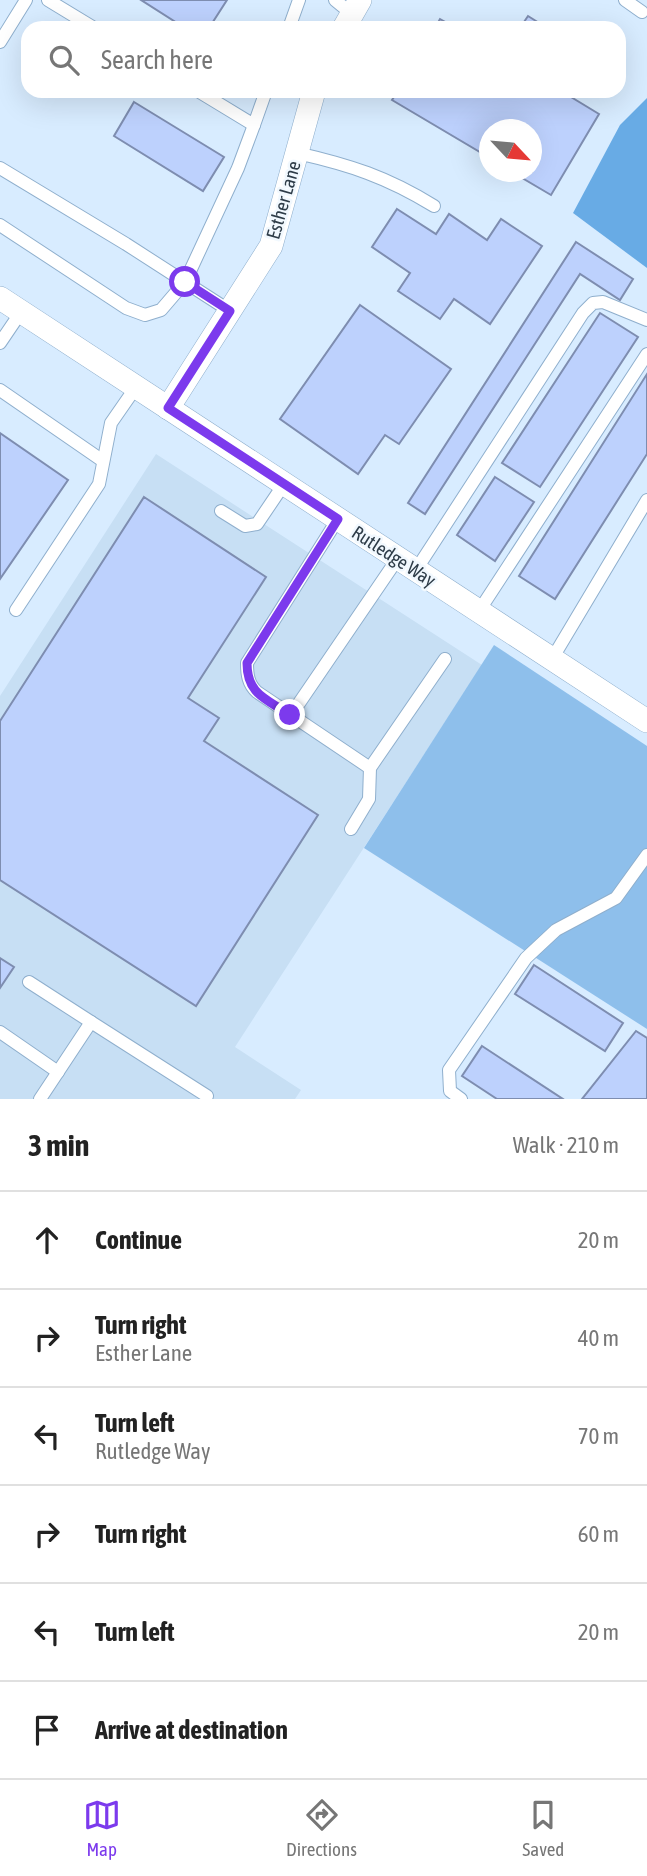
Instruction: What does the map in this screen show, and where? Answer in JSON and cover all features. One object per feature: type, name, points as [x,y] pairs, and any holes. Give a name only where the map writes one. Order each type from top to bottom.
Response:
[{"type":"street","name":"Esther Lane","points":[[168,408],[271,246],[312,98]]},
{"type":"street","name":"Rutledge Way","points":[[0,298],[647,721]]},
{"type":"lane","points":[[0,42],[26,0]]},
{"type":"lane","points":[[48,0],[82,21]]},
{"type":"lane","points":[[292,21],[299,0]]},
{"type":"lane","points":[[625,0],[642,12]]},
{"type":"lane","points":[[210,98],[254,125]]},
{"type":"lane","points":[[0,225],[125,308],[145,315],[161,310],[185,282],[238,168],[264,98]]},
{"type":"lane","points":[[297,153],[364,170],[403,187],[434,206]]},
{"type":"lane","points":[[0,167],[230,311]]},
{"type":"lane","points":[[290,715],[407,564],[583,313],[593,303],[603,302],[647,320]]},
{"type":"lane","points":[[0,343],[21,312]]},
{"type":"lane","points":[[479,611],[647,354]]},
{"type":"lane","points":[[16,610],[99,484],[111,423],[136,387]]},
{"type":"lane","points":[[0,390],[103,461]]},
{"type":"lane","points":[[221,511],[245,526],[257,524],[284,484]]},
{"type":"lane","points":[[552,659],[647,500]]},
{"type":"lane","points":[[338,519],[247,663],[247,674],[251,687],[370,768]]},
{"type":"lane","points":[[351,829],[369,799],[370,768],[445,659]]},
{"type":"lane","points":[[461,1099],[450,1091],[449,1070],[526,958],[556,930],[616,898],[647,855]]},
{"type":"lane","points":[[29,982],[206,1096]]},
{"type":"lane","points":[[40,1099],[91,1022]]},
{"type":"lane","points":[[0,1032],[58,1072]]},
{"type":"shaded area","points":[[647,98],[647,268],[573,213],[620,125]]},
{"type":"shaded area","points":[[156,454],[482,665],[235,1047],[301,1090],[295,1099],[0,1099],[0,696]]},
{"type":"shaded area","points":[[494,645],[647,746],[647,1029],[364,848]]},
{"type":"building","points":[[141,0],[227,0],[214,21],[174,21]]},
{"type":"building","points":[[573,98],[599,114],[551,195],[529,182],[542,182],[542,119],[479,119],[479,151],[392,100]]},
{"type":"building","points":[[134,102],[224,157],[203,191],[114,136]]},
{"type":"building","points":[[397,209],[436,234],[449,214],[487,240],[501,219],[542,246],[490,324],[454,299],[440,319],[398,291],[410,273],[372,247]]},
{"type":"building","points":[[576,242],[633,279],[620,300],[580,274],[425,514],[408,503]]},
{"type":"building","points":[[360,305],[451,369],[399,444],[385,435],[358,474],[280,419]]},
{"type":"building","points":[[600,313],[638,337],[540,487],[502,463]]},
{"type":"building","points":[[647,374],[647,454],[555,599],[519,576]]},
{"type":"building","points":[[0,433],[68,480],[0,579]]},
{"type":"building","points":[[495,477],[534,502],[495,561],[457,535]]},
{"type":"building","points":[[144,497],[266,577],[188,698],[219,718],[204,741],[318,815],[196,1006],[0,880],[0,721]]},
{"type":"building","points":[[0,958],[14,967],[0,988]]},
{"type":"building","points":[[534,965],[623,1023],[605,1051],[515,994]]},
{"type":"building","points":[[636,1031],[647,1038],[647,1099],[582,1099]]},
{"type":"building","points":[[482,1046],[563,1099],[497,1099],[462,1076]]},
{"type":"route","points":[[185,282],[230,311],[168,408],[338,519],[247,663],[251,687],[290,715]]}]
